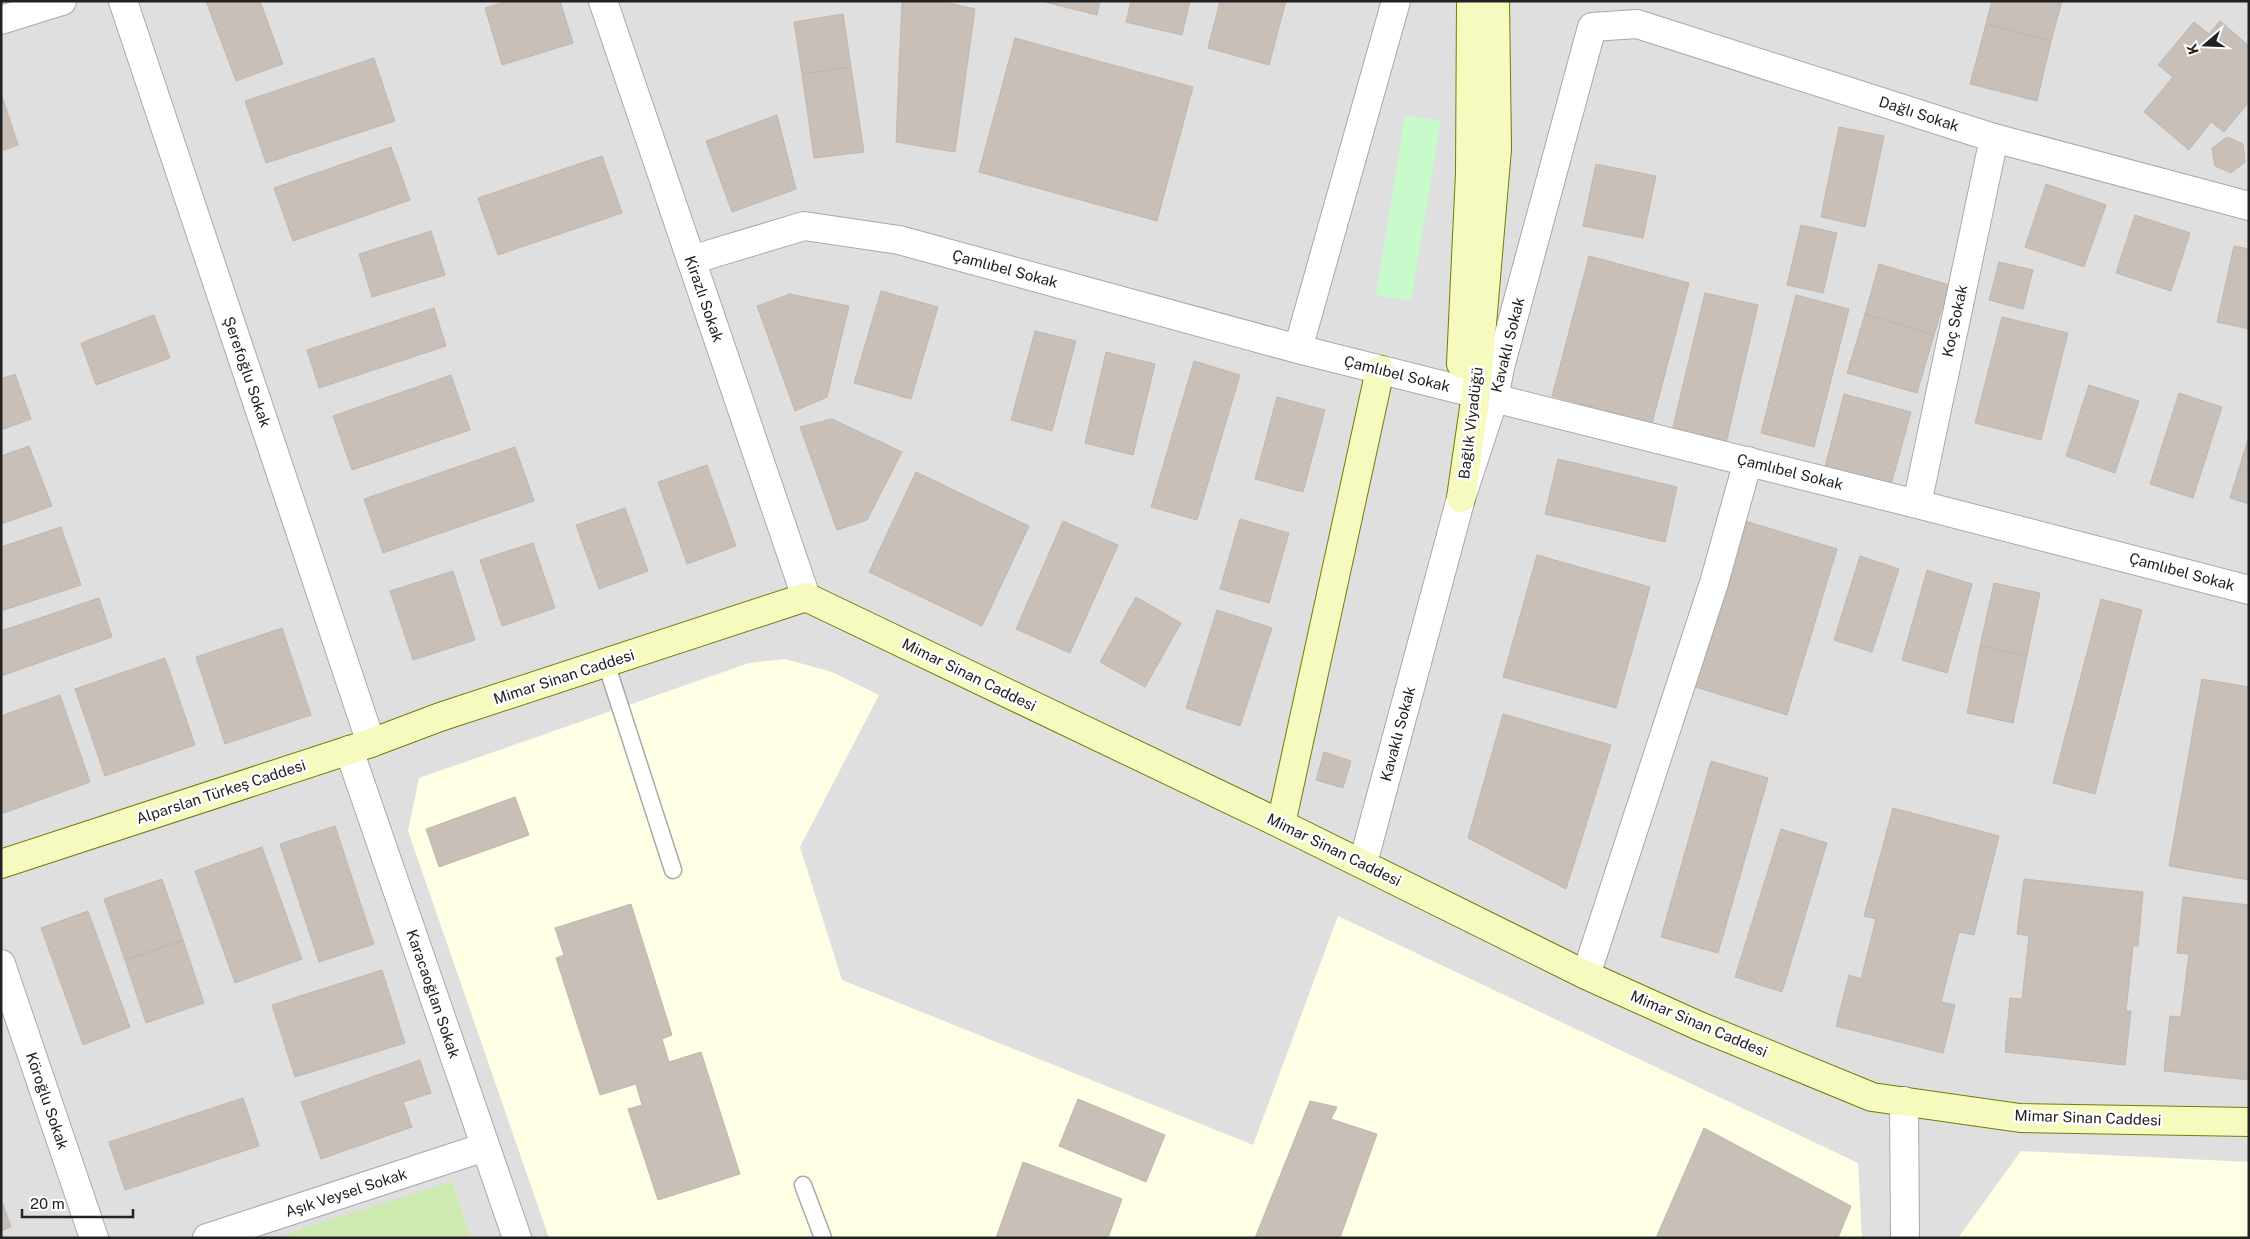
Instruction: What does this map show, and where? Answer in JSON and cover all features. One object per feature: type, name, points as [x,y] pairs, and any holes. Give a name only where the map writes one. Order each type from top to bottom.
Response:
[{"type":"street","points":[[1,20],[62,1]]},
{"type":"street","name":"Şerefoğlu Sokak","points":[[123,1],[360,746]]},
{"type":"street","name":"Kirazlı Sokak","points":[[603,1],[806,597]]},
{"type":"street","points":[[1298,349],[1396,1]]},
{"type":"street","name":"Bağlık Viyadüğü","points":[[1471,1],[1470,173],[1477,394]]},
{"type":"street","name":"Bağlık Viyadüğü","points":[[1461,498],[1477,394],[1497,149],[1495,1]]},
{"type":"street","name":"Dağlı Sokak","points":[[1592,27],[1640,12],[1994,138],[2249,206]]},
{"type":"street","name":"Kavaklı Sokak","points":[[1363,863],[1461,498],[1477,394],[1500,366],[1592,27]]},
{"type":"street","name":"Koç Sokak","points":[[1917,504],[1994,138]]},
{"type":"street","name":"Çamlıbel Sokak","points":[[691,260],[804,226],[899,240],[1298,349],[1748,461],[2249,590]]},
{"type":"street","points":[[1281,824],[1380,370]]},
{"type":"street","points":[[1586,974],[1714,583],[1748,461]]},
{"type":"street","name":"Mimar Sinan Caddesi","points":[[440,718],[806,597],[1281,824],[1316,843],[1363,863],[1586,974],[1699,1026],[1872,1097],[1904,1100],[2020,1118],[2249,1122]]},
{"type":"street","name":"Alparslan Türkeş Caddesi","points":[[1,864],[440,718]]},
{"type":"street","name":"Karacaoğlan Sokak","points":[[360,746],[485,1146],[517,1238]]},
{"type":"street","name":"Köroğlu Sokak","points":[[1,964],[94,1238]]},
{"type":"street","points":[[1904,1100],[1905,1238]]},
{"type":"street","name":"Aşık Veysel Sokak","points":[[207,1238],[485,1146]]},
{"type":"lane","points":[[606,663],[673,870]]},
{"type":"lane","points":[[803,1185],[823,1238]]},
{"type":"shaded area","points":[[1,1],[2249,1],[2249,1238],[1,1238]]},
{"type":"shaded area","points":[[785,659],[832,672],[879,695],[800,847],[842,980],[1253,1145],[1338,916],[1858,1163],[1862,1238],[549,1238],[408,831],[419,778],[749,663]]},
{"type":"shaded area","points":[[2021,1151],[2249,1162],[2249,1238],[1958,1238]]},
{"type":"green space","points":[[1405,115],[1441,121],[1411,301],[1376,295]]},
{"type":"green space","points":[[452,1181],[471,1238],[275,1238]]},
{"type":"building","points":[[206,1],[260,1],[283,64],[236,81]]},
{"type":"building","points":[[507,1],[560,1],[573,43],[502,65],[485,8]]},
{"type":"building","points":[[902,1],[940,1],[975,9],[955,152],[896,142]]},
{"type":"building","points":[[1041,1],[1100,1],[1097,15]]},
{"type":"building","points":[[1131,1],[1190,1],[1182,35],[1126,22]]},
{"type":"building","points":[[1220,1],[1286,1],[1269,65],[1208,48]]},
{"type":"building","points":[[1992,1],[2062,1],[2051,41],[1986,24]]},
{"type":"building","points":[[843,14],[851,67],[802,74],[794,22]]},
{"type":"building","points":[[2220,21],[2249,46],[2249,102],[2224,132],[2211,122],[2189,150],[2144,112],[2173,77],[2158,65],[2194,22],[2209,34]]},
{"type":"building","points":[[1986,24],[2051,41],[2037,101],[1970,84]]},
{"type":"building","points":[[1015,38],[1193,87],[1157,221],[979,172]]},
{"type":"building","points":[[374,58],[395,121],[266,163],[245,101]]},
{"type":"building","points":[[851,67],[864,152],[814,158],[802,74]]},
{"type":"building","points":[[1,93],[18,145],[1,151]]},
{"type":"building","points":[[777,115],[796,189],[732,212],[706,141]]},
{"type":"building","points":[[1839,127],[1884,136],[1865,227],[1821,217]]},
{"type":"building","points":[[2227,137],[2243,144],[2245,162],[2231,173],[2215,166],[2212,148]]},
{"type":"building","points":[[391,147],[410,200],[293,241],[274,188]]},
{"type":"building","points":[[602,156],[622,213],[498,255],[478,198]]},
{"type":"building","points":[[1596,164],[1656,176],[1643,238],[1583,226]]},
{"type":"building","points":[[2046,184],[2106,205],[2084,267],[2025,247]]},
{"type":"building","points":[[2135,215],[2190,233],[2171,291],[2116,273]]},
{"type":"building","points":[[1801,225],[1837,233],[1823,293],[1787,285]]},
{"type":"building","points":[[431,231],[445,275],[372,297],[359,254]]},
{"type":"building","points":[[2234,246],[2249,249],[2249,329],[2217,322]]},
{"type":"building","points":[[1589,256],[1689,283],[1652,423],[1552,396]]},
{"type":"building","points":[[1999,262],[2033,270],[2023,309],[1989,300]]},
{"type":"building","points":[[1879,264],[1949,285],[1934,335],[1865,314]]},
{"type":"building","points":[[881,291],[938,307],[911,399],[854,383]]},
{"type":"building","points":[[1705,293],[1758,305],[1725,448],[1671,435]]},
{"type":"building","points":[[790,294],[849,306],[827,397],[795,411],[757,306]]},
{"type":"building","points":[[1796,295],[1849,309],[1814,447],[1761,433]]},
{"type":"building","points":[[434,308],[446,346],[319,388],[307,350]]},
{"type":"building","points":[[1865,314],[1934,335],[1917,393],[1847,373]]},
{"type":"building","points":[[154,315],[170,358],[96,385],[81,343]]},
{"type":"building","points":[[2002,317],[2068,333],[2041,440],[1975,423]]},
{"type":"building","points":[[1035,331],[1076,341],[1052,431],[1011,420]]},
{"type":"building","points":[[1106,352],[1155,364],[1133,455],[1085,443]]},
{"type":"building","points":[[1194,361],[1240,375],[1197,520],[1151,507]]},
{"type":"building","points":[[15,374],[31,419],[1,430],[1,379]]},
{"type":"building","points":[[451,375],[470,430],[352,470],[333,416]]},
{"type":"building","points":[[2089,385],[2139,401],[2115,473],[2066,456]]},
{"type":"building","points":[[2179,393],[2222,407],[2193,498],[2150,484]]},
{"type":"building","points":[[1844,394],[1911,412],[1891,485],[1825,467]]},
{"type":"building","points":[[1277,397],[1325,410],[1303,492],[1255,479]]},
{"type":"building","points":[[832,419],[902,452],[867,520],[837,530],[800,427]]},
{"type":"building","points":[[2249,436],[2249,504],[2230,498]]},
{"type":"building","points":[[29,446],[52,506],[1,524],[1,456]]},
{"type":"building","points":[[515,447],[534,501],[383,553],[364,499]]},
{"type":"building","points":[[1558,459],[1677,487],[1665,542],[1545,514]]},
{"type":"building","points":[[707,465],[736,546],[687,564],[658,482]]},
{"type":"building","points":[[916,472],[1029,526],[982,626],[869,572]]},
{"type":"building","points":[[625,508],[648,571],[599,589],[576,525]]},
{"type":"building","points":[[1729,516],[1837,549],[1787,715],[1679,682]]},
{"type":"building","points":[[1240,519],[1289,533],[1269,603],[1220,589]]},
{"type":"building","points":[[1063,521],[1118,545],[1070,653],[1016,629]]},
{"type":"building","points":[[61,527],[81,585],[1,611],[1,547]]},
{"type":"building","points":[[533,543],[555,608],[502,626],[480,560]]},
{"type":"building","points":[[1537,555],[1650,587],[1616,708],[1503,677]]},
{"type":"building","points":[[1860,556],[1899,569],[1872,652],[1834,640]]},
{"type":"building","points":[[1927,570],[1972,584],[1947,673],[1902,660]]},
{"type":"building","points":[[453,571],[475,640],[413,660],[390,591]]},
{"type":"building","points":[[1994,583],[2040,593],[2027,656],[1980,646]]},
{"type":"building","points":[[1136,597],[1181,623],[1145,687],[1100,662]]},
{"type":"building","points":[[99,598],[112,637],[1,676],[1,631]]},
{"type":"building","points":[[2101,599],[2142,610],[2095,794],[2053,783]]},
{"type":"building","points":[[1217,610],[1272,628],[1240,726],[1186,708]]},
{"type":"building","points":[[282,628],[311,715],[225,744],[196,657]]},
{"type":"building","points":[[1980,646],[2027,656],[2013,723],[1967,713]]},
{"type":"building","points":[[165,658],[195,745],[105,776],[75,689]]},
{"type":"building","points":[[2202,679],[2249,687],[2249,880],[2169,866]]},
{"type":"building","points":[[60,695],[90,782],[1,814],[1,716]]},
{"type":"building","points":[[1503,714],[1611,745],[1566,889],[1468,838]]},
{"type":"building","points":[[1324,752],[1351,761],[1343,788],[1316,780]]},
{"type":"building","points":[[1711,761],[1768,778],[1718,953],[1661,937]]},
{"type":"building","points":[[515,797],[529,835],[439,867],[426,829]]},
{"type":"building","points":[[1893,808],[1999,836],[1974,935],[1959,932],[1941,1002],[1955,1005],[1943,1053],[1836,1026],[1849,975],[1861,979],[1876,919],[1864,916]]},
{"type":"building","points":[[335,826],[374,944],[319,962],[280,844]]},
{"type":"building","points":[[1781,829],[1827,843],[1782,992],[1735,977]]},
{"type":"building","points":[[262,847],[302,959],[235,983],[195,871]]},
{"type":"building","points":[[162,879],[183,940],[125,960],[104,899]]},
{"type":"building","points":[[2024,879],[2143,892],[2138,946],[2133,946],[2126,1011],[2131,1011],[2125,1065],[2005,1052],[2010,998],[2022,999],[2029,936],[2017,934]]},
{"type":"building","points":[[2183,897],[2249,905],[2249,1080],[2164,1071],[2170,1016],[2181,1017],[2189,954],[2177,953]]},
{"type":"building","points":[[631,904],[672,1035],[662,1039],[669,1062],[701,1052],[740,1174],[658,1200],[628,1109],[642,1105],[636,1084],[600,1095],[556,958],[564,955],[555,928]]},
{"type":"building","points":[[88,911],[130,1027],[83,1045],[41,928]]},
{"type":"building","points":[[183,940],[204,1003],[146,1023],[125,960]]},
{"type":"building","points":[[382,970],[405,1043],[295,1077],[272,1005]]},
{"type":"building","points":[[420,1060],[431,1093],[403,1102],[412,1127],[321,1159],[301,1102]]},
{"type":"building","points":[[243,1098],[259,1146],[125,1190],[109,1142]]},
{"type":"building","points":[[1078,1099],[1165,1135],[1146,1182],[1059,1146]]},
{"type":"building","points":[[1310,1101],[1337,1107],[1331,1119],[1377,1134],[1340,1238],[1255,1238]]},
{"type":"building","points":[[1704,1128],[1851,1206],[1838,1238],[1656,1238]]},
{"type":"building","points":[[1023,1162],[1122,1199],[1108,1238],[996,1238]]},
{"type":"building","points":[[1,1199],[11,1227],[1,1231]]}]
